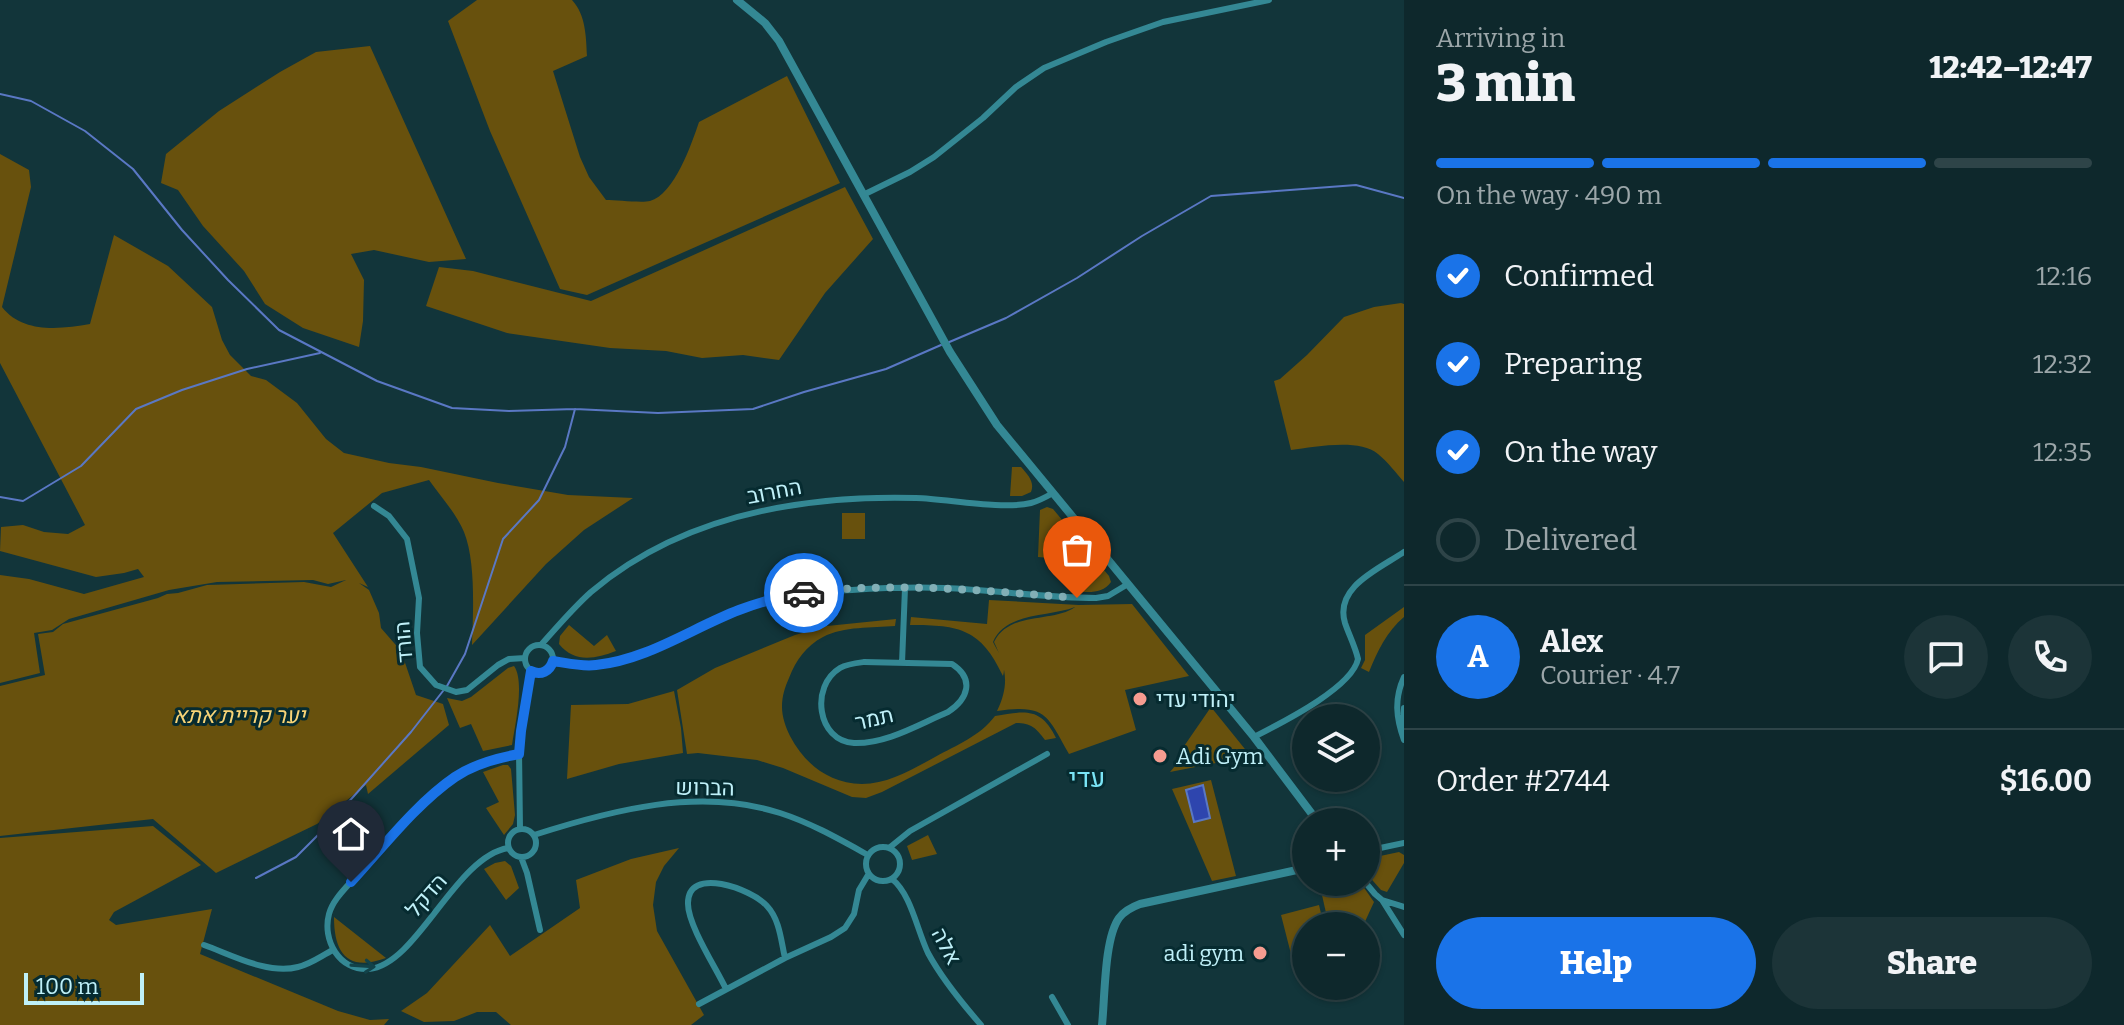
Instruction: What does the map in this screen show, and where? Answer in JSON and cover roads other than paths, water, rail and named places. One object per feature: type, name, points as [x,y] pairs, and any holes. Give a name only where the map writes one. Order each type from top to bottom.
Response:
[{"type":"street","points":[[737,0],[765,23],[779,41],[950,352],[997,425],[1254,737],[1307,808]]},
{"type":"street","points":[[863,195],[934,157],[1016,87],[1044,68],[1163,22],[1269,0]]},
{"type":"street","name":"החרוב","points":[[541,645],[575,607],[617,572],[661,545],[721,521],[749,513],[850,498],[1018,505],[1053,493]]},
{"type":"street","name":"הורד","points":[[374,506],[389,516],[407,539],[419,598],[417,633],[420,667],[436,685],[456,692],[467,690],[498,665],[509,659],[525,658]]},
{"type":"street","points":[[1254,737],[1315,702],[1351,674],[1358,659],[1345,623],[1343,600],[1361,581],[1404,552]]},
{"type":"street","points":[[553,661],[595,665],[624,659],[666,644],[737,610],[790,595],[819,591],[943,588],[1096,598],[1108,596],[1128,584]]},
{"type":"street","points":[[902,663],[905,588]]},
{"type":"street","points":[[541,645],[549,649],[553,661],[545,672],[536,673],[526,665],[525,658],[532,647],[541,645]]},
{"type":"street","name":"תמר","points":[[902,663],[952,664],[960,669],[967,684],[962,698],[948,712],[881,740],[856,743],[838,738],[823,720],[820,706],[826,683],[832,675],[851,664],[902,663]]},
{"type":"street","points":[[520,828],[519,754],[531,671]]},
{"type":"street","points":[[1404,677],[1396,706],[1404,739]]},
{"type":"street","points":[[1404,708],[1404,739]]},
{"type":"street","points":[[204,945],[259,965],[277,968],[302,966],[333,950],[327,936],[329,913],[336,899],[428,799],[456,776],[488,762],[519,754]]},
{"type":"street","points":[[889,848],[910,831],[1047,754]]},
{"type":"street","name":"הברוש","points":[[534,835],[592,817],[654,805],[730,803],[780,813],[831,834],[868,855]]},
{"type":"street","points":[[520,828],[534,835],[536,844],[533,852],[521,857],[513,855],[508,848],[509,836],[520,828]]},
{"type":"street","points":[[1380,848],[1404,843]]},
{"type":"street","points":[[699,1004],[845,928],[854,914],[859,890],[868,875],[865,863],[868,855],[877,847],[894,851],[900,861],[892,879],[880,882],[868,875]]},
{"type":"street","name":"הדקל","points":[[333,950],[348,964],[359,968],[381,966],[402,950],[474,867],[497,850],[508,848]]},
{"type":"street","points":[[521,857],[540,930]]},
{"type":"street","points":[[1102,1025],[1110,940],[1118,919],[1124,913],[1140,904],[1292,871]]},
{"type":"street","name":"אלה","points":[[892,879],[901,886],[917,929],[937,967],[959,1001],[981,1025]]},
{"type":"street","points":[[726,989],[689,912],[689,894],[693,887],[707,883],[730,886],[760,899],[778,925],[785,958]]},
{"type":"street","points":[[1378,896],[1404,935]]},
{"type":"street","points":[[1382,900],[1404,907]]},
{"type":"street","points":[[1052,997],[1068,1025]]},
{"type":"waterway","points":[[0,94],[31,101],[85,131],[133,169],[182,230],[279,330],[377,381],[452,408],[658,413],[753,409],[886,369],[941,345]]},
{"type":"waterway","points":[[947,343],[1006,318],[1211,196],[1356,185],[1404,198]]},
{"type":"waterway","points":[[0,497],[23,501],[81,466],[136,409],[247,369],[320,353]]},
{"type":"waterway","points":[[447,686],[465,654],[503,539],[539,500],[565,447],[575,409]]},
{"type":"waterway","points":[[256,878],[296,857],[411,732],[443,691]]},
{"type":"place","name":"יהודי עדי","points":[[1140,699]]},
{"type":"place","name":"Adi Gym","points":[[1160,756]]},
{"type":"place","name":"adi gym","points":[[1260,953]]},
{"type":"district","name":"עדי","points":[[1087,778]]},
{"type":"park label","name":"יער קריית אתא","points":[[239,715]]}]
